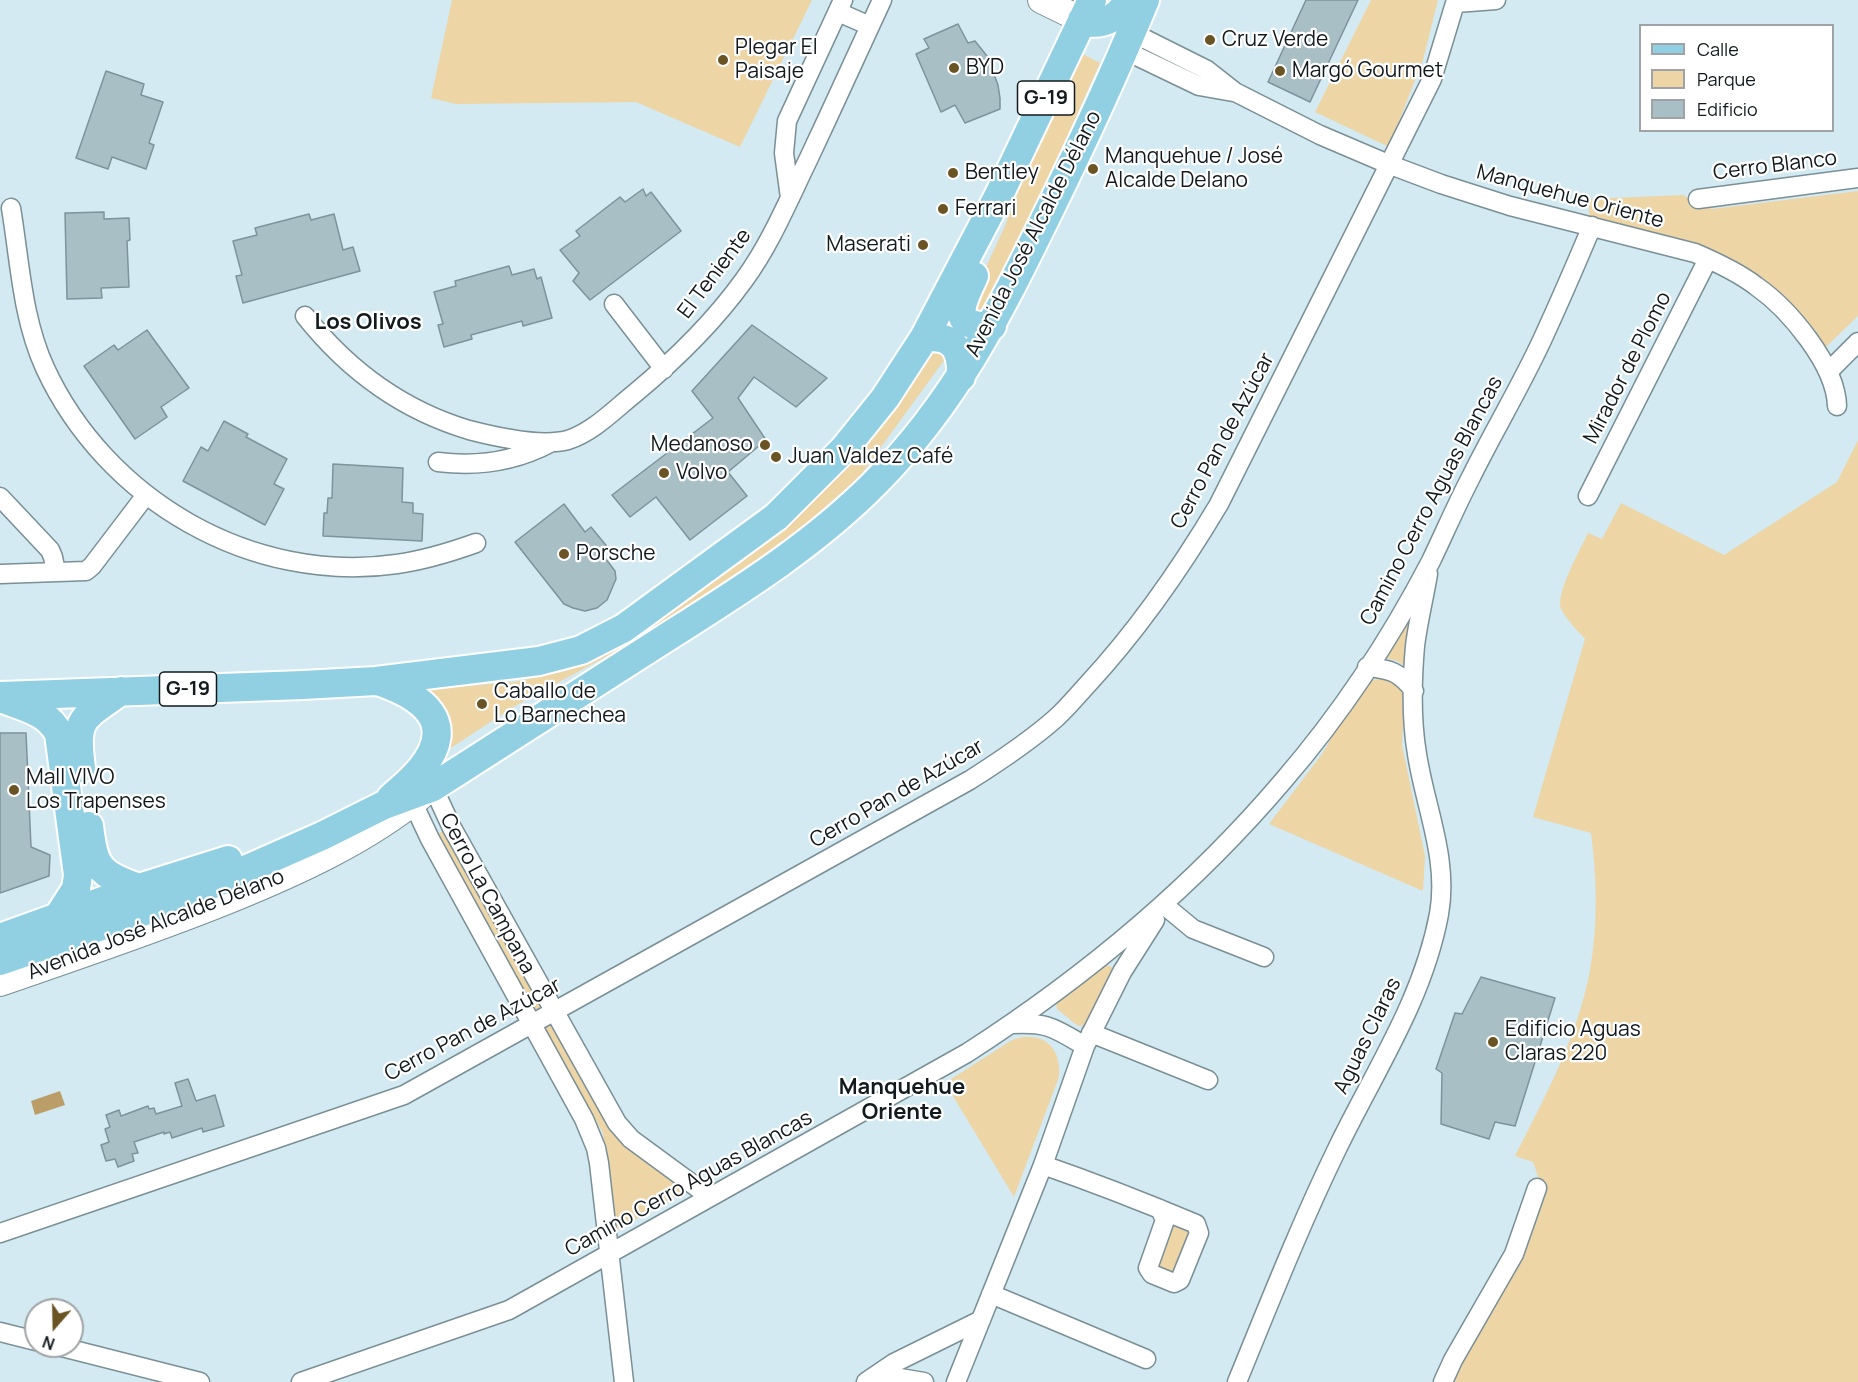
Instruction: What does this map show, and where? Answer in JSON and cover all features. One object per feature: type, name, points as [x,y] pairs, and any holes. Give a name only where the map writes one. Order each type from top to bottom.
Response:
[{"type":"main road","points":[[1041,0],[1087,10],[1090,23],[1108,20],[1123,11],[1128,0]]},
{"type":"main road","name":"Avenida José Alcalde Délano","points":[[0,983],[171,924],[301,870],[354,841],[718,605],[810,541],[877,482],[922,430],[961,377],[992,326],[1064,180],[1128,41],[1144,0]]},
{"type":"main road","name":"G-19","points":[[0,697],[376,681],[539,661],[580,650],[624,628],[758,532],[800,495],[867,422],[906,368],[924,338],[999,195],[1087,10]]},
{"type":"main road","points":[[992,326],[984,326],[964,319],[960,307],[1005,209],[999,195]]},
{"type":"main road","points":[[924,338],[941,338],[954,344],[960,356],[961,377]]},
{"type":"main road","points":[[376,681],[403,691],[425,705],[433,716],[437,732],[433,750],[422,768],[384,805]]},
{"type":"main road","points":[[121,691],[86,716],[79,730],[77,741],[92,854],[103,870],[121,882],[139,888]]},
{"type":"main road","points":[[0,697],[48,718],[59,734],[78,875],[75,889],[58,917]]},
{"type":"main road","name":"Avenida José Alcalde Délano","points":[[0,961],[177,900],[322,836],[384,805],[423,795]]},
{"type":"main road","points":[[0,938],[139,888],[247,854],[322,836]]},
{"type":"street","name":"El Teniente","points":[[438,462],[472,465],[505,461],[589,430],[664,369],[706,327],[745,280],[777,226],[882,0]]},
{"type":"street","points":[[1456,2],[1496,0]]},
{"type":"street","name":"Cerro Pan de Azúcar","points":[[0,1233],[404,1095],[970,780],[1010,754],[1058,716],[1107,664],[1155,603],[1195,546],[1240,464],[1431,79],[1456,2]]},
{"type":"street","points":[[790,198],[784,153],[787,121],[840,6],[870,26]]},
{"type":"street","name":"Manquehue Oriente","points":[[1128,41],[1199,86],[1235,92],[1320,135],[1388,164],[1510,206],[1695,253],[1742,276],[1770,297],[1801,332],[1829,370],[1837,393],[1837,406]]},
{"type":"street","name":"Cerro Blanco","points":[[1698,199],[1858,178]]},
{"type":"street","points":[[11,208],[21,264],[25,309],[45,367],[70,413],[85,434],[116,469],[146,495],[190,524],[237,546],[271,557],[314,565],[342,567],[397,564],[441,555],[476,543]]},
{"type":"street","name":"Camino Cerro Aguas Blancas","points":[[301,1382],[509,1310],[967,1053],[1012,1024],[1104,955],[1164,905],[1227,844],[1285,779],[1388,636],[1431,561],[1469,481],[1542,340],[1592,226]]},
{"type":"street","name":"Mirador de Plomo","points":[[1588,496],[1708,259]]},
{"type":"street","points":[[614,304],[664,369]]},
{"type":"street","name":"El Teniente","points":[[305,316],[340,356],[382,390],[405,404],[456,426],[483,434],[552,442]]},
{"type":"street","points":[[1829,370],[1858,342]]},
{"type":"street","points":[[0,574],[86,571],[146,495]]},
{"type":"street","points":[[0,497],[50,550],[56,572]]},
{"type":"street","name":"Aguas Claras","points":[[1237,1382],[1286,1263],[1337,1149],[1413,1002],[1433,940],[1439,913],[1442,870],[1416,753],[1413,720],[1415,644],[1431,561]]},
{"type":"street","points":[[1367,667],[1393,671],[1406,680],[1414,691]]},
{"type":"street","name":"Cerro La Campana","points":[[423,795],[452,828],[617,1123],[631,1139],[710,1197]]},
{"type":"street","name":"Cerro La Campana","points":[[423,795],[430,839],[584,1119],[596,1148],[624,1382]]},
{"type":"street","points":[[956,1382],[1043,1165],[1088,1040],[1122,972],[1164,905],[1193,929],[1264,957]]},
{"type":"street","points":[[1104,955],[1116,957],[1122,964],[1122,972]]},
{"type":"street","points":[[1048,1026],[1046,1010],[1049,996]]},
{"type":"street","points":[[1012,1024],[1035,1023],[1048,1026],[1208,1080]]},
{"type":"street","points":[[1043,1165],[1160,1209]]},
{"type":"street","points":[[1443,1382],[1453,1360],[1514,1254],[1537,1188]]},
{"type":"street","points":[[991,1294],[1146,1359]]},
{"type":"street","points":[[869,1380],[894,1363],[981,1320]]},
{"type":"street","points":[[0,1332],[24,1338]]},
{"type":"street","points":[[84,1353],[200,1382]]},
{"type":"street","points":[[869,1380],[894,1377],[924,1382]]},
{"type":"green space","points":[[452,0],[812,0],[740,147],[636,102],[456,104],[431,98]]},
{"type":"green space","points":[[1371,0],[1438,0],[1423,60],[1389,147],[1315,112]]},
{"type":"green space","points":[[1081,53],[1100,63],[1028,224],[982,316],[967,308],[1005,226],[1027,164]]},
{"type":"green space","points":[[1858,191],[1858,316],[1825,348],[1806,321],[1763,280],[1589,219],[1589,199],[1683,195],[1712,209]]},
{"type":"green space","points":[[933,347],[948,355],[860,476],[805,525],[750,565],[633,642],[515,706],[443,753],[423,690],[514,682],[566,671],[598,657],[652,624],[746,557],[849,463],[872,437],[913,380]]},
{"type":"green space","points":[[1858,440],[1858,1382],[1448,1382],[1542,1188],[1533,1162],[1515,1156],[1549,1089],[1569,1042],[1585,995],[1593,953],[1596,902],[1591,833],[1533,817],[1585,639],[1561,609],[1562,593],[1570,571],[1588,533],[1602,539],[1621,503],[1724,555],[1837,482]]},
{"type":"green space","points":[[1407,621],[1410,621],[1410,624],[1405,664],[1403,665],[1385,658]]},
{"type":"green space","points":[[1387,678],[1405,687],[1402,745],[1425,856],[1423,891],[1269,824],[1322,754],[1365,681]]},
{"type":"green space","points":[[445,830],[609,1129],[687,1190],[617,1230],[603,1133],[435,835]]},
{"type":"green space","points":[[1106,965],[1112,967],[1112,972],[1085,1025],[1078,1026],[1057,1009],[1056,1003]]},
{"type":"green space","points":[[1022,1037],[1039,1039],[1051,1046],[1058,1060],[1059,1077],[1014,1197],[945,1083],[1012,1040]]},
{"type":"green space","points":[[1170,1222],[1193,1227],[1176,1277],[1156,1272]]},
{"type":"shaded area","points":[[60,1091],[65,1105],[35,1115],[31,1101]]},
{"type":"building","points":[[1306,0],[1358,0],[1310,102],[1268,82]]},
{"type":"building","points":[[958,24],[968,43],[975,41],[987,56],[998,85],[1000,98],[1000,109],[965,123],[955,105],[941,112],[916,54],[929,48],[924,39]]},
{"type":"building","points":[[106,71],[144,84],[141,95],[163,102],[149,143],[154,145],[146,169],[112,157],[108,169],[76,158]]},
{"type":"building","points":[[643,189],[646,196],[651,192],[681,231],[590,300],[573,281],[579,273],[560,250],[580,236],[576,231],[620,197],[625,202]]},
{"type":"building","points":[[104,212],[104,219],[129,218],[130,240],[127,241],[129,287],[101,288],[102,298],[67,299],[65,213]]},
{"type":"building","points":[[309,214],[311,220],[334,214],[343,250],[353,247],[360,271],[243,303],[236,276],[242,275],[233,241],[257,235],[255,228]]},
{"type":"building","points":[[509,266],[512,275],[534,269],[537,279],[541,277],[552,318],[523,326],[522,321],[471,335],[472,339],[444,347],[438,325],[443,324],[434,292],[456,286],[455,281]]},
{"type":"building","points":[[752,325],[827,378],[796,407],[754,377],[738,398],[766,440],[728,472],[747,496],[690,540],[656,497],[630,517],[612,495],[713,418],[692,391]]},
{"type":"building","points":[[147,330],[189,388],[161,407],[167,417],[135,439],[84,366],[114,345],[118,350]]},
{"type":"building","points":[[224,421],[248,434],[246,437],[287,459],[274,484],[284,489],[265,525],[183,481],[201,447],[208,451]]},
{"type":"building","points":[[333,464],[403,468],[402,502],[413,503],[413,513],[423,514],[422,541],[323,536],[324,513],[327,513],[328,498],[332,498]]},
{"type":"building","name":"Porsche","points":[[564,504],[585,532],[591,527],[609,549],[602,554],[615,571],[616,579],[607,600],[597,608],[585,611],[564,604],[515,542]]},
{"type":"building","name":"Mall VIVO Los Trapenses","points":[[0,733],[26,733],[31,847],[50,855],[49,876],[0,893]]},
{"type":"building","name":"Edificio Aguas Claras 220","points":[[1481,977],[1555,998],[1515,1126],[1495,1122],[1489,1139],[1441,1124],[1442,1073],[1436,1069],[1455,1013],[1462,1014]]},
{"type":"building","points":[[188,1079],[196,1101],[215,1095],[224,1126],[203,1132],[202,1128],[172,1138],[170,1132],[164,1134],[164,1132],[134,1142],[138,1153],[132,1154],[134,1161],[118,1167],[115,1159],[106,1161],[101,1145],[109,1142],[105,1129],[110,1127],[106,1115],[119,1110],[121,1116],[148,1106],[149,1109],[154,1108],[156,1114],[182,1106],[175,1083]]},
{"type":"place","name":"Cruz Verde","points":[[1210,40]]},
{"type":"place","name":"Plegar El Paisaje","points":[[723,60]]},
{"type":"place","name":"BYD","points":[[954,68]]},
{"type":"place","name":"Margó Gourmet","points":[[1280,71]]},
{"type":"place","name":"Manquehue / José Alcalde Delano","points":[[1093,169]]},
{"type":"place","name":"Bentley","points":[[953,173]]},
{"type":"place","name":"Ferrari","points":[[943,209]]},
{"type":"place","name":"Maserati","points":[[923,245]]},
{"type":"place","name":"Medanoso","points":[[765,445]]},
{"type":"place","name":"Juan Valdez Café","points":[[776,457]]},
{"type":"place","name":"Volvo","points":[[664,473]]},
{"type":"place","name":"Porsche","points":[[564,554]]},
{"type":"place","name":"Caballo de Lo Barnechea","points":[[482,704]]},
{"type":"place","name":"Mall VIVO Los Trapenses","points":[[14,790]]},
{"type":"place","name":"Edificio Aguas Claras 220","points":[[1493,1042]]},
{"type":"district","name":"Los Olivos","points":[[368,323]]},
{"type":"district","name":"Manquehue Oriente","points":[[902,1100]]}]
